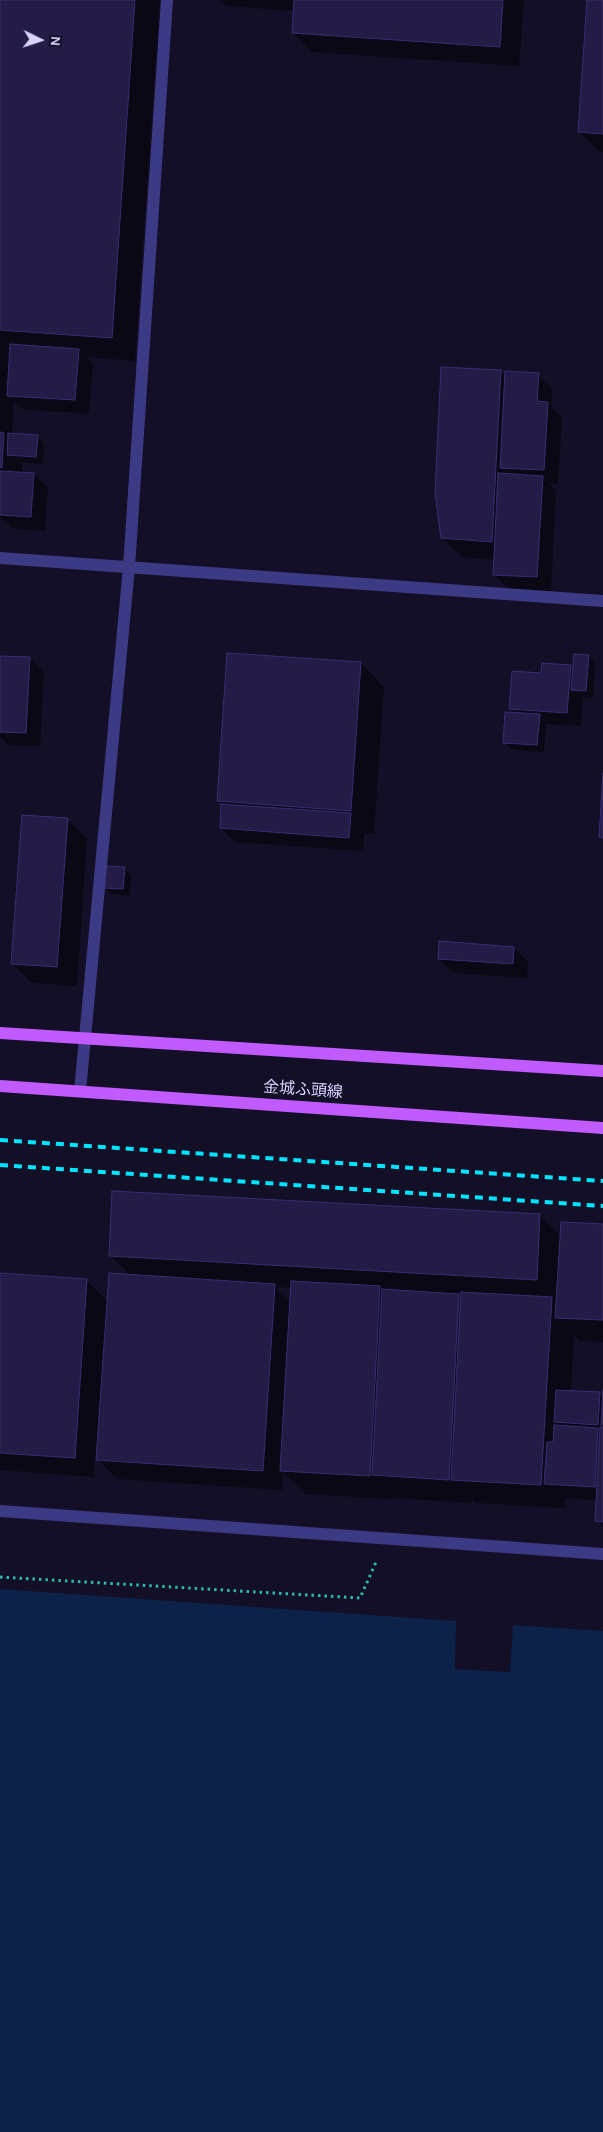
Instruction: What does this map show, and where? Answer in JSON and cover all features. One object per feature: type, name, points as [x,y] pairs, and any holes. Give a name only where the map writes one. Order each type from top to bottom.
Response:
[{"type":"main road","points":[[0,1033],[603,1071]]},
{"type":"main road","name":"金城ふ頭線","points":[[0,1086],[603,1128]]},
{"type":"street","points":[[80,1091],[129,568],[167,0]]},
{"type":"street","points":[[0,558],[603,601]]},
{"type":"street","points":[[0,1511],[603,1554]]},
{"type":"path","points":[[0,1577],[360,1598],[386,1538]]},
{"type":"water","points":[[0,1589],[456,1621],[455,1669],[510,1672],[513,1625],[603,1631],[603,2132],[0,2132]]},
{"type":"building","points":[[0,0],[135,0],[112,338],[0,330]]},
{"type":"building","points":[[294,0],[503,0],[500,47],[292,33]]},
{"type":"building","points":[[587,0],[603,0],[603,134],[578,132]]},
{"type":"building","points":[[10,344],[79,349],[75,400],[7,396]]},
{"type":"building","points":[[441,367],[501,370],[492,542],[441,538],[435,493]]},
{"type":"building","points":[[505,371],[539,373],[537,401],[548,402],[544,470],[500,468]]},
{"type":"building","points":[[0,432],[4,433],[2,468],[0,467]]},
{"type":"building","points":[[8,433],[38,435],[36,457],[7,455]]},
{"type":"building","points":[[0,471],[34,473],[31,517],[0,515]]},
{"type":"building","points":[[498,473],[543,476],[537,577],[493,575]]},
{"type":"building","points":[[227,653],[361,662],[351,811],[217,801]]},
{"type":"building","points":[[574,654],[589,655],[586,691],[571,690]]},
{"type":"building","points":[[0,656],[30,657],[26,733],[0,732]]},
{"type":"building","points":[[542,663],[571,665],[567,713],[509,709],[512,671],[541,673]]},
{"type":"building","points":[[505,712],[540,714],[537,745],[503,743]]},
{"type":"building","points":[[603,773],[603,838],[599,837]]},
{"type":"building","points":[[221,804],[351,813],[349,838],[220,828]]},
{"type":"building","points":[[22,815],[68,818],[57,967],[11,964]]},
{"type":"building","points":[[104,866],[125,867],[123,889],[103,888]]},
{"type":"building","points":[[439,941],[514,947],[513,964],[438,959]]},
{"type":"building","points":[[112,1191],[540,1214],[537,1280],[109,1256]]},
{"type":"building","points":[[561,1222],[603,1224],[603,1320],[555,1318]]},
{"type":"building","points":[[0,1273],[87,1279],[75,1458],[0,1453]]},
{"type":"building","points":[[109,1273],[275,1284],[263,1471],[96,1460]]},
{"type":"building","points":[[291,1281],[380,1286],[370,1476],[280,1471]]},
{"type":"building","points":[[382,1289],[459,1294],[449,1480],[372,1475]]},
{"type":"building","points":[[461,1292],[552,1297],[541,1485],[451,1480]]},
{"type":"building","points":[[556,1390],[600,1392],[598,1425],[554,1422]]},
{"type":"building","points":[[603,1390],[603,1425],[601,1425]]},
{"type":"building","points":[[554,1425],[598,1428],[595,1487],[544,1484],[547,1442],[553,1442]]},
{"type":"building","points":[[600,1427],[603,1427],[603,1522],[595,1521]]},
{"type":"railway","points":[[0,1140],[603,1181]]},
{"type":"railway","points":[[0,1165],[603,1206]]}]
